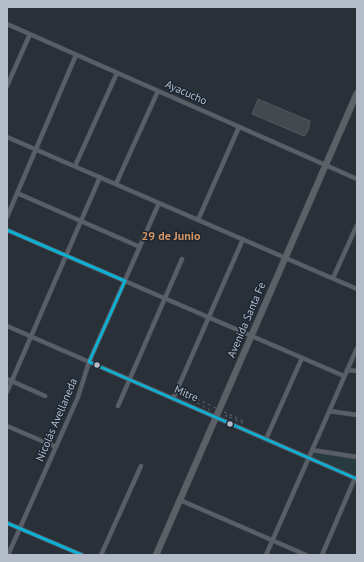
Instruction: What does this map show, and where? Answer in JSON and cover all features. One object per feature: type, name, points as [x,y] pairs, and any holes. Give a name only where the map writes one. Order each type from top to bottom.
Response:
[{"type":"main road","name":"Avenida Santa Fe","points":[[156,555],[357,93]]},
{"type":"street","name":"Ayacucho","points":[[7,24],[357,178]]},
{"type":"street","points":[[7,86],[30,34]]},
{"type":"street","points":[[7,216],[76,55]]},
{"type":"street","points":[[75,166],[117,73]]},
{"type":"street","points":[[116,184],[158,91]]},
{"type":"street","points":[[198,220],[239,127]]},
{"type":"street","points":[[7,137],[357,289]]},
{"type":"street","points":[[7,392],[9,380],[31,337],[100,177]]},
{"type":"street","points":[[17,193],[140,247]]},
{"type":"street","name":"Nicolás Avellaneda","points":[[8,555],[78,397],[89,362],[159,203]]},
{"type":"street","points":[[333,278],[357,225]]},
{"type":"street","points":[[7,230],[344,376]]},
{"type":"street","points":[[173,399],[243,239]]},
{"type":"street","points":[[118,406],[182,259]]},
{"type":"street","name":"Mitre","points":[[7,326],[356,478]]},
{"type":"street","points":[[266,555],[357,348]]},
{"type":"street","points":[[266,439],[302,358]]},
{"type":"street","points":[[347,370],[357,371]]},
{"type":"street","points":[[9,380],[45,396]]},
{"type":"street","points":[[329,411],[357,416]]},
{"type":"street","points":[[7,426],[56,447]]},
{"type":"street","points":[[312,450],[357,457]]},
{"type":"street","points":[[101,555],[141,466]]},
{"type":"street","points":[[322,555],[356,478]]},
{"type":"street","points":[[180,500],[306,555]]},
{"type":"street","points":[[7,522],[79,554]]},
{"type":"path","points":[[208,414],[210,409],[195,402],[196,399],[243,421],[242,423],[226,416],[225,421]]},
{"type":"green space","points":[[312,450],[357,457],[357,479],[309,458]]},
{"type":"building","points":[[258,99],[310,121],[306,134],[304,136],[252,114]]},
{"type":"transit line","points":[[7,230],[125,281],[89,362],[357,479]]},
{"type":"transit line","points":[[7,523],[82,555]]},
{"type":"district","name":"29 de Junio","points":[[171,237]]}]
